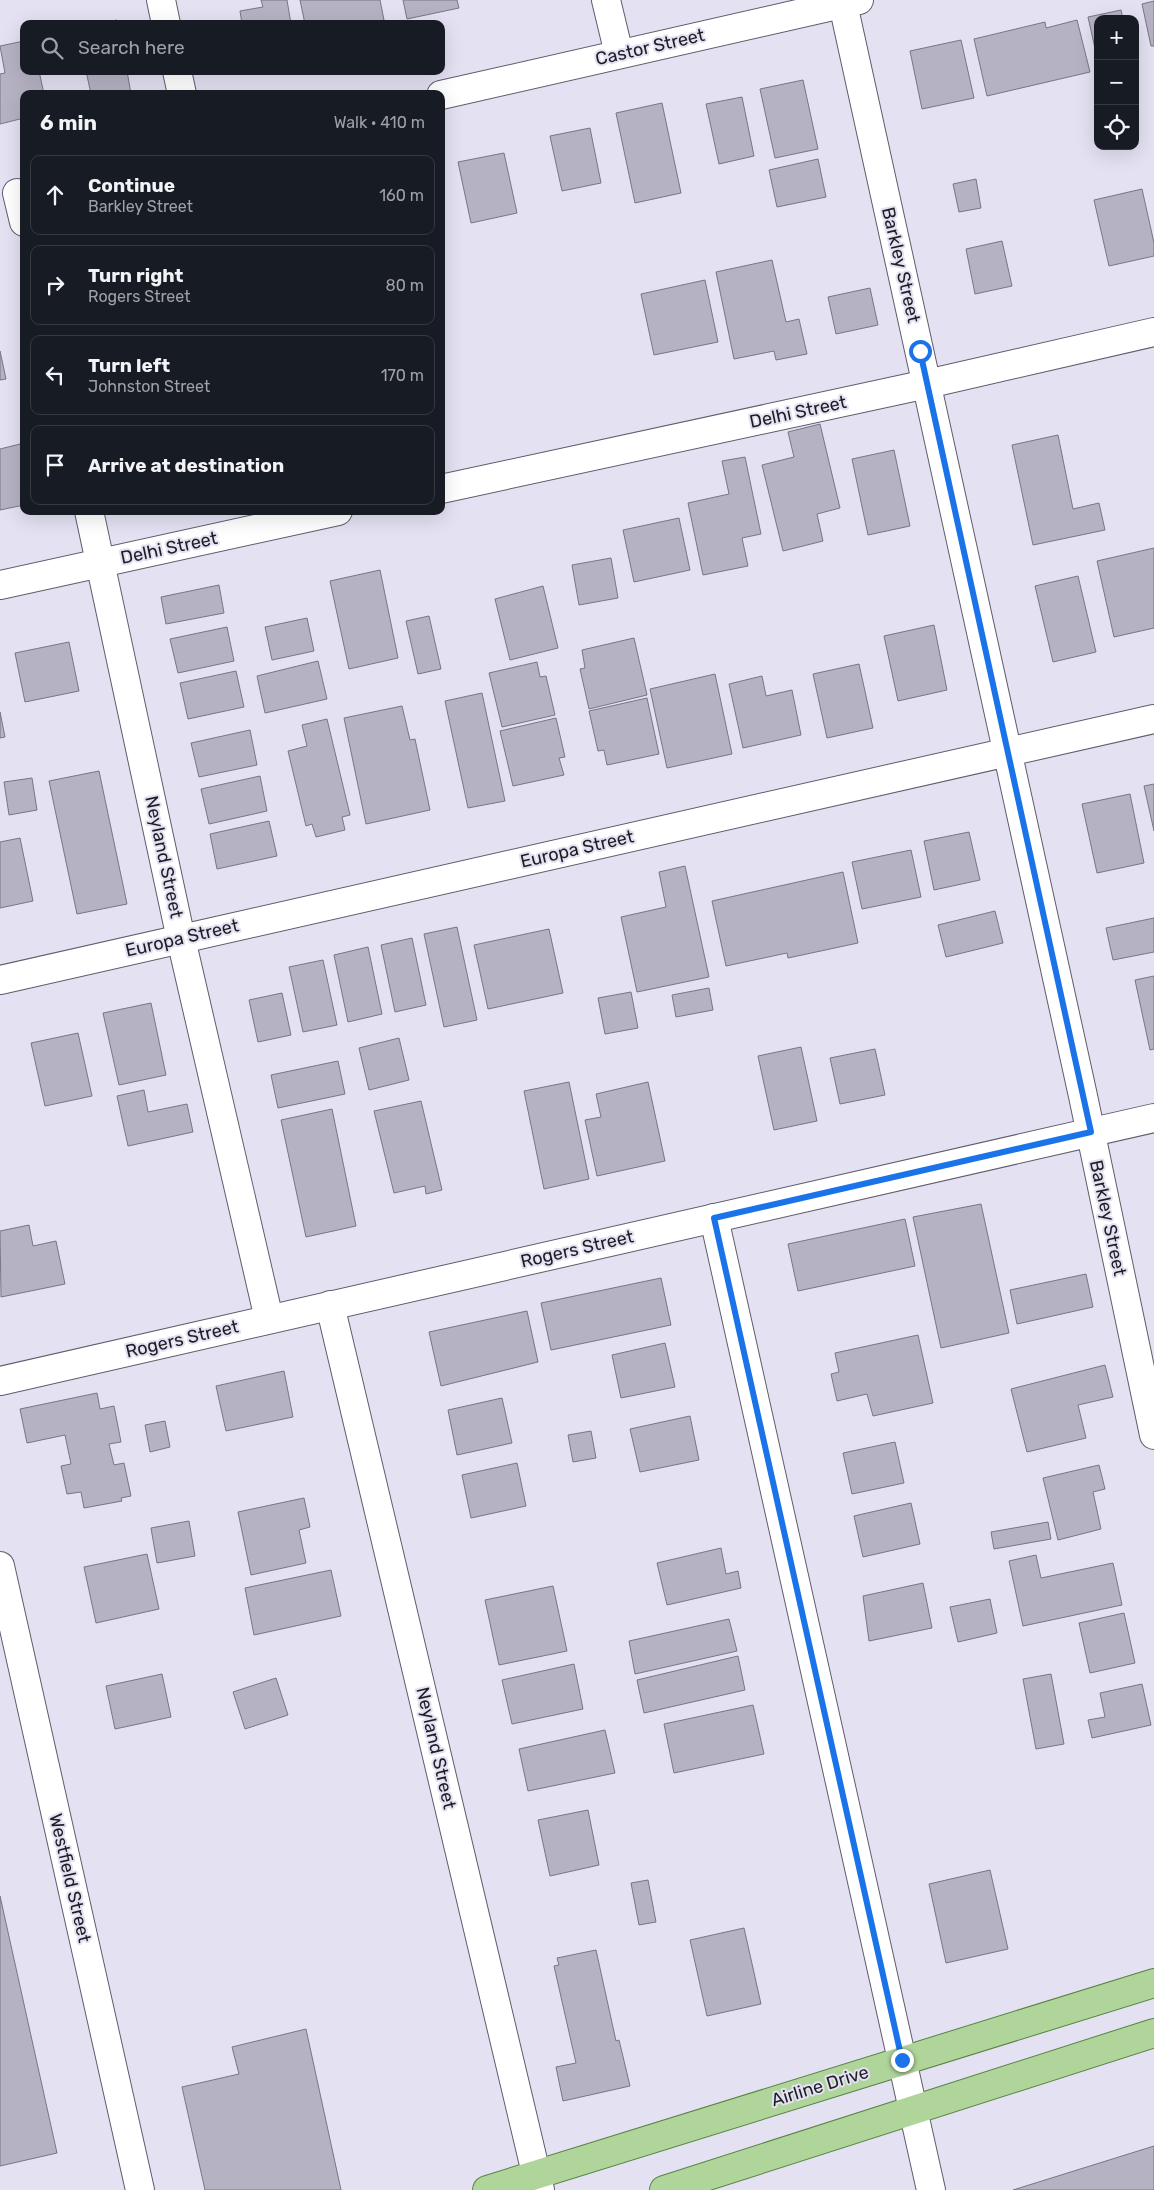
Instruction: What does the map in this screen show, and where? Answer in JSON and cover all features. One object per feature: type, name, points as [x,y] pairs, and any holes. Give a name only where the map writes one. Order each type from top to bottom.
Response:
[{"type":"main road","name":"Airline Drive","points":[[487,2190],[538,2182],[902,2060],[1154,1983]]},
{"type":"main road","points":[[664,2190],[1154,2033]]},
{"type":"street","points":[[161,0],[165,20]]},
{"type":"street","points":[[606,0],[618,54]]},
{"type":"street","name":"Castor Street","points":[[445,94],[851,2]]},
{"type":"street","name":"Barkley Street","points":[[851,2],[927,384],[1091,1132],[1154,1435]]},
{"type":"street","points":[[178,75],[181,90]]},
{"type":"street","points":[[14,194],[20,211]]},
{"type":"street","name":"Delhi Street","points":[[445,488],[927,384],[1154,332]]},
{"type":"street","name":"Neyland Street","points":[[90,515],[182,939],[269,1319]]},
{"type":"street","name":"Delhi Street","points":[[0,585],[319,515]]},
{"type":"street","name":"Europa Street","points":[[0,980],[1154,718]]},
{"type":"street","name":"Rogers Street","points":[[0,1380],[1154,1118]]},
{"type":"street","points":[[714,1218],[931,2190]]},
{"type":"street","name":"Neyland Street","points":[[330,1306],[538,2182]]},
{"type":"street","name":"Westfield Street","points":[[0,1566],[140,2190]]},
{"type":"building","points":[[261,0],[287,0],[290,20],[241,20],[240,11],[263,7]]},
{"type":"building","points":[[300,0],[380,0],[384,20],[304,20]]},
{"type":"building","points":[[403,0],[457,0],[459,8],[407,19]]},
{"type":"building","points":[[1154,1],[1154,46],[1151,46],[1142,4]]},
{"type":"building","points":[[1121,10],[1122,15],[1097,15]]},
{"type":"building","points":[[1094,16],[1094,44],[1088,17]]},
{"type":"building","points":[[1077,20],[1090,72],[987,96],[974,39],[1045,22],[1046,28]]},
{"type":"building","points":[[961,40],[974,98],[922,109],[910,51]]},
{"type":"building","points":[[20,42],[20,75],[40,75],[43,90],[20,90],[20,119],[0,124],[0,74],[5,73],[0,46]]},
{"type":"building","points":[[87,75],[128,75],[130,90],[90,90]]},
{"type":"building","points":[[803,80],[818,149],[775,158],[760,89]]},
{"type":"building","points":[[742,97],[754,156],[719,164],[706,104]]},
{"type":"building","points":[[662,103],[681,193],[635,203],[616,113]]},
{"type":"building","points":[[590,128],[601,183],[562,191],[550,136]]},
{"type":"building","points":[[504,153],[517,213],[471,223],[458,162]]},
{"type":"building","points":[[818,159],[826,197],[777,207],[769,170]]},
{"type":"building","points":[[976,179],[981,208],[959,212],[953,184]]},
{"type":"building","points":[[1142,189],[1154,243],[1154,256],[1109,266],[1094,200]]},
{"type":"building","points":[[1002,241],[1012,286],[975,294],[966,249]]},
{"type":"building","points":[[772,260],[786,322],[799,319],[807,354],[776,360],[774,351],[734,359],[716,272]]},
{"type":"building","points":[[705,280],[718,342],[654,355],[641,294]]},
{"type":"building","points":[[870,288],[878,325],[836,334],[828,297]]},
{"type":"building","points":[[0,351],[6,379],[0,380]]},
{"type":"building","points":[[820,424],[840,508],[817,514],[823,541],[783,551],[762,465],[794,457],[788,432]]},
{"type":"building","points":[[1058,435],[1073,509],[1099,503],[1105,530],[1033,545],[1012,445]]},
{"type":"building","points":[[20,444],[20,506],[0,510],[0,449]]},
{"type":"building","points":[[894,450],[910,526],[868,535],[852,459]]},
{"type":"building","points":[[745,457],[761,534],[742,538],[748,566],[703,575],[688,503],[729,494],[722,461]]},
{"type":"building","points":[[679,518],[690,570],[634,582],[623,530]]},
{"type":"building","points":[[1154,548],[1154,628],[1114,637],[1097,561]]},
{"type":"building","points":[[611,558],[618,598],[579,605],[572,565]]},
{"type":"building","points":[[380,570],[398,658],[349,669],[330,581]]},
{"type":"building","points":[[1078,576],[1096,652],[1053,662],[1035,586]]},
{"type":"building","points":[[219,585],[224,613],[166,624],[161,597]]},
{"type":"building","points":[[543,586],[558,648],[510,660],[495,599]]},
{"type":"building","points":[[429,616],[441,669],[418,674],[406,621]]},
{"type":"building","points":[[307,618],[314,651],[272,660],[265,627]]},
{"type":"building","points":[[934,625],[947,690],[898,701],[884,636]]},
{"type":"building","points":[[227,627],[234,661],[178,673],[170,639]]},
{"type":"building","points":[[634,638],[647,695],[589,709],[580,669],[585,668],[582,650]]},
{"type":"building","points":[[69,642],[79,691],[25,702],[15,653]]},
{"type":"building","points":[[318,661],[327,699],[265,713],[257,676]]},
{"type":"building","points":[[537,662],[540,677],[546,676],[555,715],[502,727],[489,673]]},
{"type":"building","points":[[859,664],[873,728],[827,738],[813,674]]},
{"type":"building","points":[[236,671],[244,707],[188,719],[180,683]]},
{"type":"building","points":[[715,674],[732,754],[667,768],[650,689]]},
{"type":"building","points":[[762,676],[766,696],[792,690],[801,735],[743,748],[729,684]]},
{"type":"building","points":[[482,693],[505,801],[468,808],[445,701]]},
{"type":"building","points":[[647,698],[659,754],[607,765],[604,750],[598,751],[589,711]]},
{"type":"building","points":[[402,706],[410,740],[415,739],[430,810],[366,824],[344,718]]},
{"type":"building","points":[[0,712],[5,737],[0,738]]},
{"type":"building","points":[[556,718],[565,757],[559,758],[564,775],[513,786],[500,731]]},
{"type":"building","points":[[327,719],[350,815],[342,817],[345,830],[316,837],[312,824],[306,826],[288,751],[307,746],[302,725]]},
{"type":"building","points":[[250,730],[257,765],[199,777],[191,743]]},
{"type":"building","points":[[99,771],[127,904],[77,914],[49,781]]},
{"type":"building","points":[[260,776],[267,811],[209,824],[201,789]]},
{"type":"building","points":[[32,778],[37,810],[9,815],[4,782]]},
{"type":"building","points":[[1154,784],[1154,831],[1144,786]]},
{"type":"building","points":[[1130,794],[1144,863],[1097,873],[1082,804]]},
{"type":"building","points":[[269,821],[277,856],[217,869],[210,834]]},
{"type":"building","points":[[969,832],[980,880],[934,890],[924,841]]},
{"type":"building","points":[[20,838],[33,901],[0,908],[0,842]]},
{"type":"building","points":[[911,850],[921,897],[862,909],[852,862]]},
{"type":"building","points":[[685,866],[709,977],[637,992],[621,917],[666,907],[659,872]]},
{"type":"building","points":[[843,872],[858,943],[788,958],[787,953],[726,966],[712,901]]},
{"type":"building","points":[[995,911],[1003,943],[946,957],[938,925]]},
{"type":"building","points":[[1154,918],[1154,952],[1113,960],[1106,928]]},
{"type":"building","points":[[457,927],[477,1020],[444,1027],[424,934]]},
{"type":"building","points":[[549,929],[563,993],[488,1009],[474,945]]},
{"type":"building","points":[[412,938],[426,1005],[395,1012],[381,945]]},
{"type":"building","points":[[368,947],[382,1014],[348,1022],[334,955]]},
{"type":"building","points":[[323,960],[337,1025],[303,1032],[289,967]]},
{"type":"building","points":[[1154,976],[1154,1049],[1150,1050],[1135,980]]},
{"type":"building","points":[[709,988],[713,1010],[676,1017],[672,995]]},
{"type":"building","points":[[631,992],[638,1028],[605,1034],[598,998]]},
{"type":"building","points":[[282,993],[291,1035],[258,1042],[249,1000]]},
{"type":"building","points":[[151,1003],[166,1075],[119,1085],[103,1013]]},
{"type":"building","points":[[78,1033],[92,1096],[45,1106],[31,1043]]},
{"type":"building","points":[[399,1038],[409,1080],[369,1090],[359,1048]]},
{"type":"building","points":[[801,1047],[817,1121],[774,1130],[758,1056]]},
{"type":"building","points":[[875,1049],[885,1095],[840,1104],[830,1058]]},
{"type":"building","points":[[338,1061],[345,1094],[278,1108],[271,1075]]},
{"type":"building","points":[[569,1082],[589,1179],[544,1189],[524,1091]]},
{"type":"building","points":[[648,1082],[665,1161],[597,1176],[585,1120],[601,1117],[596,1094]]},
{"type":"building","points":[[144,1090],[148,1112],[187,1104],[193,1132],[128,1146],[117,1096]]},
{"type":"building","points":[[421,1101],[442,1190],[426,1194],[425,1186],[394,1193],[374,1111]]},
{"type":"building","points":[[332,1109],[356,1226],[306,1237],[281,1120]]},
{"type":"building","points":[[981,1204],[1009,1333],[941,1348],[913,1217]]},
{"type":"building","points":[[905,1219],[915,1266],[798,1291],[788,1244]]},
{"type":"building","points":[[29,1225],[33,1246],[56,1241],[65,1284],[1,1297],[0,1231]]},
{"type":"building","points":[[1086,1274],[1093,1307],[1017,1324],[1010,1290]]},
{"type":"building","points":[[661,1278],[671,1325],[551,1350],[541,1303]]},
{"type":"building","points":[[527,1311],[538,1362],[441,1386],[429,1332]]},
{"type":"building","points":[[918,1335],[933,1403],[873,1416],[867,1394],[837,1401],[831,1374],[839,1372],[835,1353]]},
{"type":"building","points":[[665,1343],[675,1387],[621,1398],[612,1355]]},
{"type":"building","points":[[1105,1365],[1113,1397],[1078,1405],[1086,1438],[1027,1452],[1011,1389]]},
{"type":"building","points":[[284,1371],[293,1417],[226,1431],[216,1386]]},
{"type":"building","points":[[97,1393],[100,1409],[114,1406],[121,1442],[109,1444],[114,1465],[124,1463],[131,1496],[121,1498],[122,1501],[84,1508],[81,1492],[67,1494],[61,1466],[71,1464],[65,1435],[27,1443],[20,1409]]},
{"type":"building","points":[[502,1398],[512,1443],[457,1455],[448,1410]]},
{"type":"building","points":[[690,1416],[699,1460],[640,1472],[630,1429]]},
{"type":"building","points":[[165,1421],[170,1447],[150,1452],[145,1425]]},
{"type":"building","points":[[591,1431],[596,1458],[573,1462],[568,1435]]},
{"type":"building","points":[[895,1442],[904,1483],[852,1494],[843,1453]]},
{"type":"building","points":[[517,1463],[526,1506],[471,1518],[462,1475]]},
{"type":"building","points":[[1099,1465],[1105,1489],[1093,1492],[1101,1529],[1058,1540],[1043,1478]]},
{"type":"building","points":[[304,1498],[310,1527],[299,1530],[306,1563],[251,1575],[238,1512]]},
{"type":"building","points":[[911,1503],[920,1544],[863,1557],[854,1516]]},
{"type":"building","points":[[189,1521],[195,1556],[157,1563],[151,1528]]},
{"type":"building","points":[[1048,1522],[1051,1539],[994,1549],[991,1532]]},
{"type":"building","points":[[721,1548],[726,1574],[738,1571],[741,1588],[667,1605],[657,1563]]},
{"type":"building","points":[[147,1554],[159,1609],[96,1623],[84,1567]]},
{"type":"building","points":[[1036,1555],[1041,1578],[1113,1563],[1122,1605],[1023,1626],[1009,1561]]},
{"type":"building","points":[[331,1570],[341,1616],[254,1635],[245,1588]]},
{"type":"building","points":[[923,1583],[932,1628],[869,1641],[863,1596]]},
{"type":"building","points":[[553,1586],[567,1651],[499,1665],[485,1600]]},
{"type":"building","points":[[990,1599],[997,1633],[958,1642],[950,1607]]},
{"type":"building","points":[[1124,1613],[1135,1663],[1090,1673],[1079,1623]]},
{"type":"building","points":[[729,1619],[737,1651],[635,1674],[629,1641]]},
{"type":"building","points":[[738,1656],[745,1690],[644,1713],[637,1680]]},
{"type":"building","points":[[574,1664],[583,1709],[512,1724],[502,1680]]},
{"type":"building","points":[[162,1674],[171,1717],[115,1729],[106,1686]]},
{"type":"building","points":[[1051,1674],[1064,1744],[1036,1749],[1023,1679]]},
{"type":"building","points":[[276,1678],[288,1715],[245,1729],[233,1692]]},
{"type":"building","points":[[1142,1684],[1151,1725],[1092,1738],[1088,1720],[1105,1717],[1100,1693]]},
{"type":"building","points":[[753,1705],[764,1754],[674,1773],[664,1724]]},
{"type":"building","points":[[605,1730],[615,1773],[528,1791],[519,1749]]},
{"type":"building","points":[[588,1810],[599,1865],[550,1876],[538,1820]]},
{"type":"building","points":[[990,1870],[1008,1949],[946,1963],[929,1884]]},
{"type":"building","points":[[648,1880],[656,1922],[639,1925],[631,1883]]},
{"type":"building","points":[[0,1896],[57,2153],[0,2166]]},
{"type":"building","points":[[744,1928],[761,2004],[707,2016],[690,1940]]},
{"type":"building","points":[[596,1950],[616,2041],[619,2040],[630,2086],[563,2101],[556,2067],[576,2063],[554,1966],[559,1965],[557,1958]]},
{"type":"building","points":[[306,2029],[341,2190],[205,2190],[182,2087],[239,2074],[232,2047]]},
{"type":"building","points":[[1154,2146],[1154,2190],[1013,2190]]},
{"type":"route","points":[[902,2060],[714,1218],[1091,1132],[920,351]]}]
